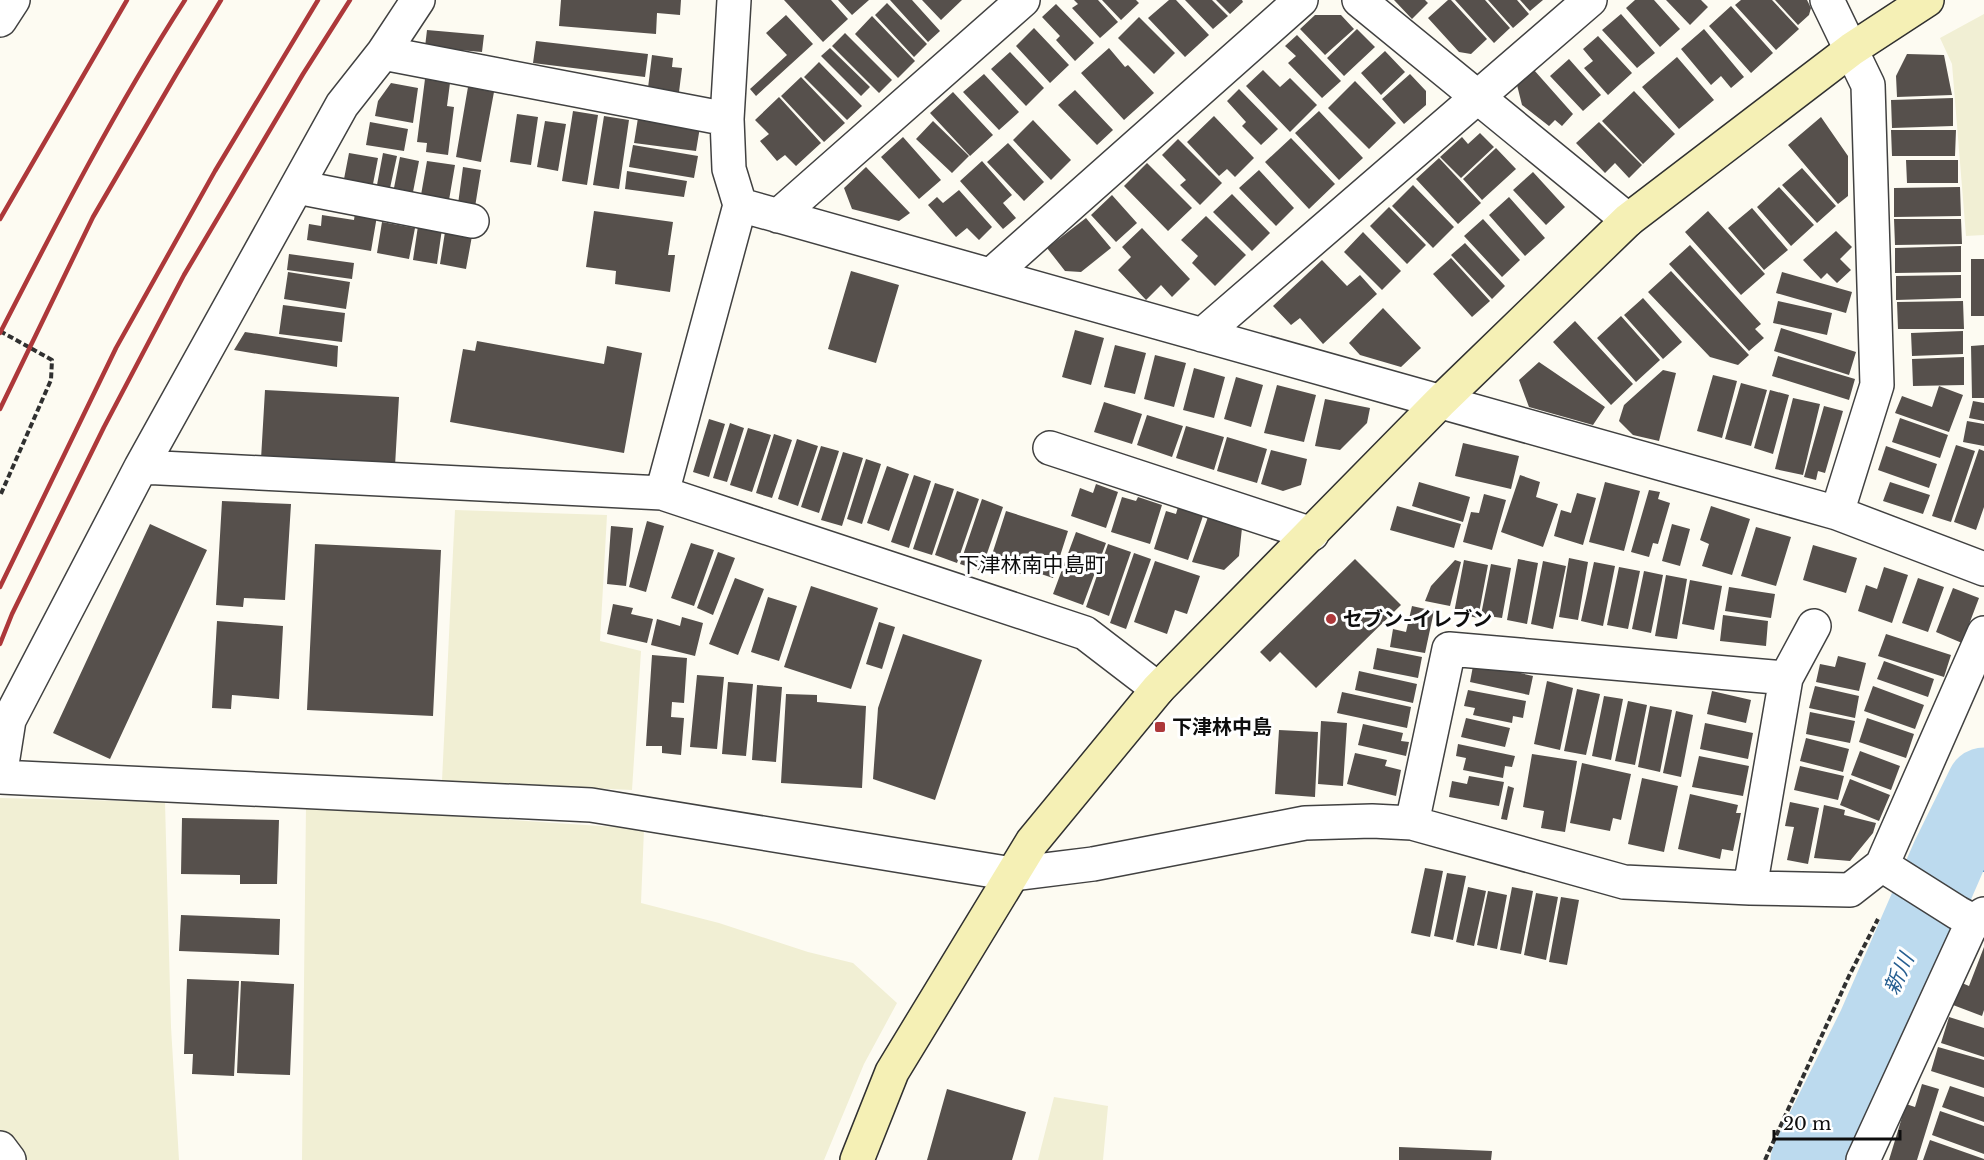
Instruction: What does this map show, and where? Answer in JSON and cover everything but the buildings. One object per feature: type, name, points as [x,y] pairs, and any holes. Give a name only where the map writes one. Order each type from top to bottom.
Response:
[{"type":"street","points":[[0,20],[13,0]]},
{"type":"street","points":[[418,0],[383,53],[342,105],[141,467],[9,720],[0,777],[591,805],[1012,874],[1093,864],[1305,823],[1372,821],[1412,823],[1624,882],[1850,890],[1893,872],[1984,633]]},
{"type":"street","points":[[662,493],[740,205],[729,169],[727,119],[734,0]]},
{"type":"street","points":[[778,216],[1023,0]]},
{"type":"street","points":[[990,275],[1301,0]]},
{"type":"street","points":[[1359,0],[1628,220]]},
{"type":"street","points":[[1202,335],[1590,0]]},
{"type":"street","points":[[1827,0],[1868,85],[1877,385],[1837,513]]},
{"type":"street","points":[[857,1160],[892,1072],[1032,842],[1158,689],[1440,402],[1628,220],[1852,49],[1927,0]]},
{"type":"street","points":[[383,53],[727,119]]},
{"type":"street","points":[[297,187],[472,221]]},
{"type":"street","points":[[740,205],[1837,513],[1984,569]]},
{"type":"street","points":[[1050,448],[1312,534]]},
{"type":"street","points":[[141,467],[662,493],[1085,633],[1158,689]]},
{"type":"street","points":[[1750,888],[1786,678],[1814,626]]},
{"type":"street","points":[[1412,823],[1449,649],[1786,678]]},
{"type":"street","points":[[1863,1160],[1975,917],[1893,872]]},
{"type":"street","points":[[0,1148],[9,1160]]},
{"type":"path","points":[[0,331],[52,360],[51,380],[0,496]]},
{"type":"path","points":[[1765,1160],[1849,976],[1880,916],[1893,872]]},
{"type":"shaded area","points":[[1984,14],[1984,235],[1966,236],[1952,64],[1940,38]]},
{"type":"shaded area","points":[[455,510],[607,515],[600,641],[641,651],[632,790],[442,781]]},
{"type":"shaded area","points":[[0,798],[165,802],[171,1027],[179,1160],[22,1160],[0,1130]]},
{"type":"shaded area","points":[[306,806],[644,829],[641,903],[719,923],[808,952],[853,963],[897,1003],[864,1064],[824,1160],[302,1160]]},
{"type":"shaded area","points":[[1054,1097],[1108,1106],[1103,1160],[1038,1160]]},
{"type":"waterway","name":"新川","points":[[1808,1160],[1875,1026],[1949,856],[1984,785]]},
{"type":"waterway","points":[[1953,848],[1984,866]]},
{"type":"railway","points":[[0,219],[127,0]]},
{"type":"railway","points":[[0,333],[111,123],[185,0]]},
{"type":"railway","points":[[0,409],[93,217],[221,0]]},
{"type":"railway","points":[[0,587],[116,348],[215,171],[318,0]]},
{"type":"railway","points":[[0,644],[12,614],[104,427],[184,275],[303,74],[350,0]]},
{"type":"place","name":"セブン-イレブン","points":[[1331,619]]},
{"type":"place","name":"下津林中島","points":[[1160,727]]},
{"type":"district","name":"下津林南中島町","points":[[1032,565]]}]
